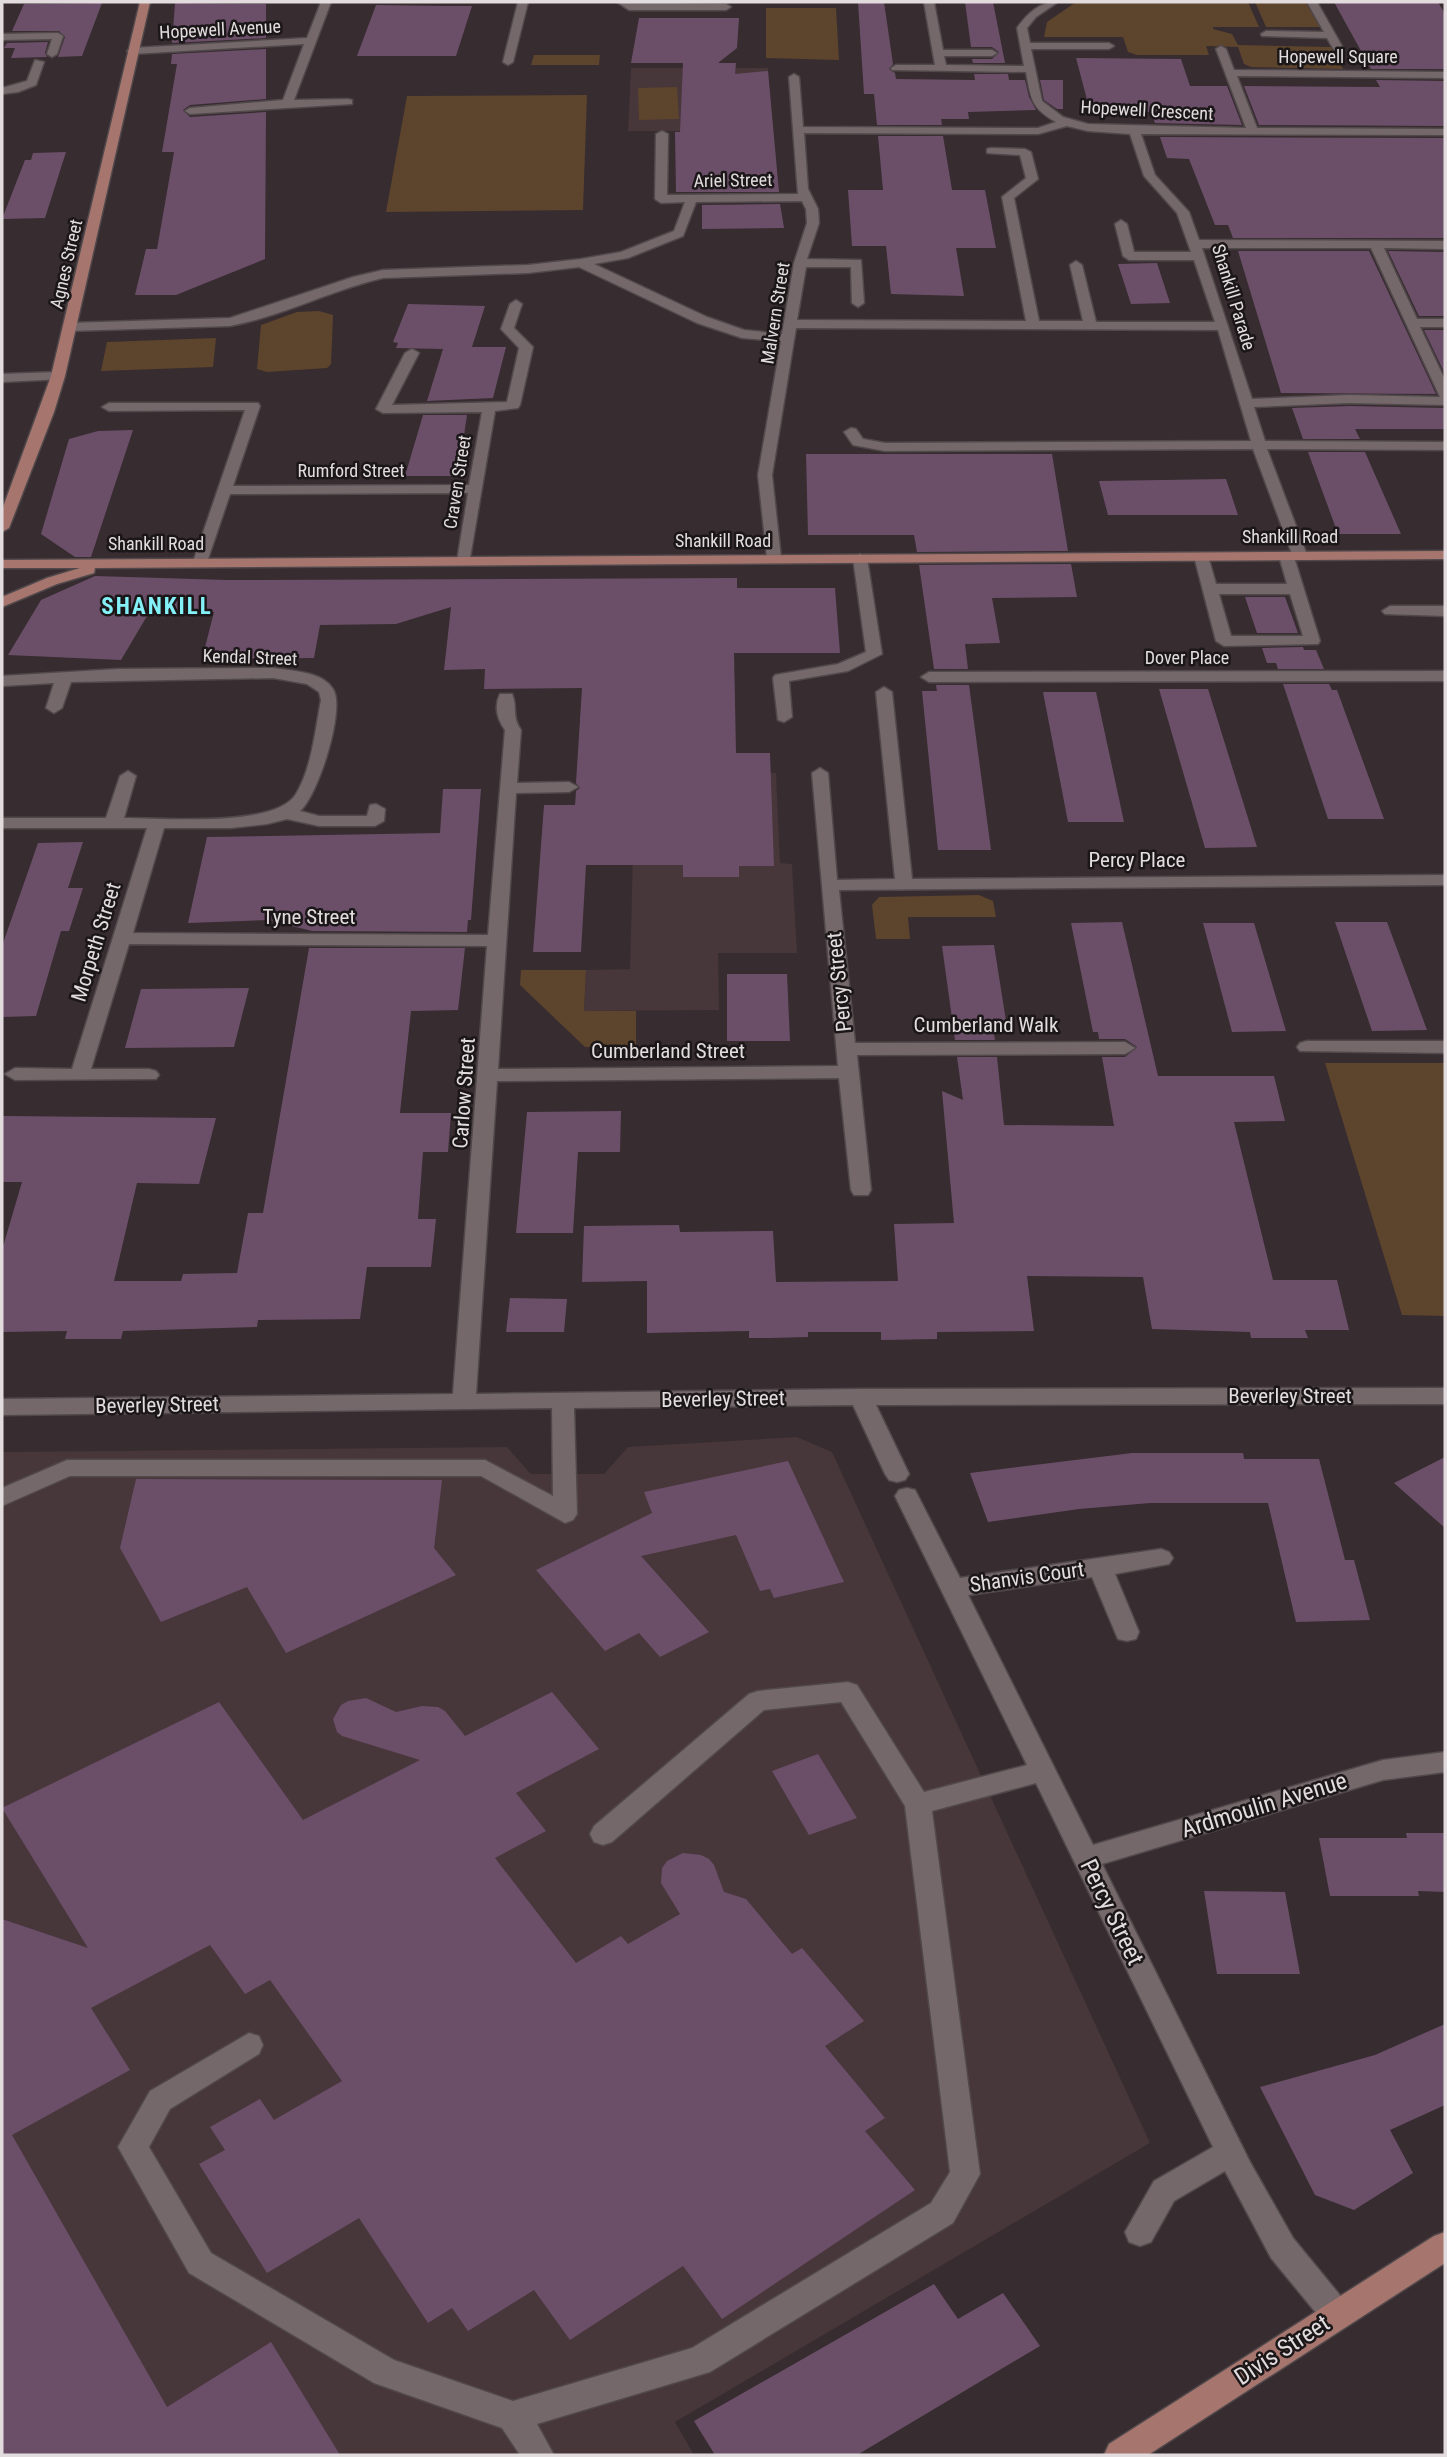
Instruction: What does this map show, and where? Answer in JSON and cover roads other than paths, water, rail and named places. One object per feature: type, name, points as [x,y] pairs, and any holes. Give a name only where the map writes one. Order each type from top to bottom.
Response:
[{"type":"main road","name":"Agnes Street","points":[[2,528],[47,412],[58,376],[145,2]]},
{"type":"main road","name":"Shankill Road","points":[[2,564],[1445,555]]},
{"type":"main road","points":[[2,602],[52,581],[115,563]]},
{"type":"main road","name":"Divis Street","points":[[1120,2455],[1445,2246]]},
{"type":"street","name":"Hopewell Avenue","points":[[287,103],[326,2]]},
{"type":"street","points":[[508,62],[523,2]]},
{"type":"street","points":[[622,2],[629,7],[726,7]]},
{"type":"street","points":[[929,2],[941,68]]},
{"type":"street","name":"Hopewell Crescent","points":[[1053,2],[1032,15],[1022,28],[1037,102],[1044,111],[1066,123],[1134,130],[1445,132]]},
{"type":"street","points":[[1312,2],[1338,48]]},
{"type":"street","points":[[1266,34],[1331,34]]},
{"type":"street","points":[[2,37],[58,36],[52,54]]},
{"type":"street","name":"Hopewell Avenue","points":[[132,51],[310,41]]},
{"type":"street","points":[[1025,46],[1109,46]]},
{"type":"street","name":"Hopewell Crescent","points":[[1221,49],[1253,132]]},
{"type":"street","points":[[938,53],[992,53]]},
{"type":"street","points":[[1384,61],[1392,64],[1400,75]]},
{"type":"street","points":[[2,90],[14,90],[32,83],[39,62]]},
{"type":"street","points":[[897,68],[1030,69]]},
{"type":"street","name":"Hopewell Square","points":[[1230,73],[1445,75]]},
{"type":"street","name":"Malvern Street","points":[[774,558],[765,475],[800,263],[813,223],[812,209],[802,189],[794,77]]},
{"type":"street","points":[[190,111],[287,103],[348,102]]},
{"type":"street","points":[[797,130],[1038,131],[1066,123]]},
{"type":"street","points":[[1121,225],[1129,256],[1197,250],[1183,212],[1150,176],[1134,130]]},
{"type":"street","name":"Ariel Street","points":[[662,134],[661,199],[806,197]]},
{"type":"street","points":[[991,151],[1025,152],[1032,178],[1008,197],[1033,325]]},
{"type":"street","points":[[69,327],[230,322],[383,274],[527,272],[624,255],[679,233],[692,198]]},
{"type":"street","points":[[1376,245],[1445,394]]},
{"type":"street","name":"Shankill Parade","points":[[1210,589],[1224,641],[1312,641],[1296,589],[1293,556],[1197,250],[1445,245]]},
{"type":"street","points":[[581,263],[702,320],[742,334],[1033,325],[1223,326]]},
{"type":"street","points":[[800,263],[857,264],[858,303]]},
{"type":"street","points":[[1076,265],[1090,326]]},
{"type":"street","points":[[412,353],[383,410],[513,405],[526,347],[507,329],[516,304]]},
{"type":"street","points":[[1411,323],[1445,323]]},
{"type":"street","points":[[2,378],[58,376]]},
{"type":"street","points":[[1246,403],[1349,399],[1445,401]]},
{"type":"street","points":[[109,407],[253,406],[200,562]]},
{"type":"street","name":"Craven Street","points":[[464,561],[489,408]]},
{"type":"street","points":[[851,432],[858,442],[885,447],[1142,443],[1445,446]]},
{"type":"street","name":"Rumford Street","points":[[226,490],[475,489]]},
{"type":"street","points":[[1201,556],[1210,589],[1296,589]]},
{"type":"street","points":[[784,717],[781,678],[842,668],[874,654],[860,558]]},
{"type":"street","points":[[1390,611],[1445,611]]},
{"type":"street","name":"Kendal Street","points":[[2,681],[118,674],[293,675],[312,680],[326,690],[329,702]]},
{"type":"street","name":"Dover Place","points":[[929,677],[1445,676]]},
{"type":"street","points":[[54,708],[64,677]]},
{"type":"street","points":[[884,692],[904,884]]},
{"type":"street","name":"Carlow Street","points":[[464,1401],[513,730],[505,719],[513,696]]},
{"type":"street","points":[[2,823],[231,823],[264,820],[285,813],[299,804],[309,788],[329,702],[348,702]]},
{"type":"street","name":"Percy Street","points":[[820,773],[861,1190]]},
{"type":"street","points":[[113,824],[128,776]]},
{"type":"street","points":[[508,788],[569,787]]},
{"type":"street","points":[[285,813],[319,821],[375,821],[376,809]]},
{"type":"street","name":"Morpeth Street","points":[[80,1074],[157,824]]},
{"type":"street","name":"Percy Place","points":[[829,885],[1445,880]]},
{"type":"street","name":"Tyne Street","points":[[121,938],[498,941]]},
{"type":"street","points":[[1307,1047],[1445,1047]]},
{"type":"street","name":"Cumberland Walk","points":[[846,1049],[1125,1048]]},
{"type":"street","name":"Cumberland Street","points":[[488,1075],[849,1072]]},
{"type":"street","points":[[15,1074],[149,1075]]},
{"type":"street","name":"Beverley Street","points":[[2,1407],[564,1400],[1445,1396]]},
{"type":"street","name":"Percy Street","points":[[861,1398],[1231,2152],[1282,2248],[1337,2315]]},
{"type":"street","points":[[2,1498],[67,1468],[485,1468],[565,1514],[564,1400]]},
{"type":"street","name":"Shanvis Court","points":[[953,1588],[1161,1558]]},
{"type":"street","name":"Shanvis Court","points":[[1100,1567],[1127,1632]]},
{"type":"street","points":[[248,2045],[160,2100],[133,2147],[200,2263],[385,2372],[513,2416],[699,2361],[942,2213],[965,2174],[918,1804],[848,1692],[758,1701],[603,1834]]},
{"type":"street","name":"Ardmoulin Avenue","points":[[1086,1858],[1383,1770],[1445,1762]]},
{"type":"street","points":[[918,1804],[1043,1771]]},
{"type":"street","points":[[1140,2232],[1164,2191],[1231,2152]]},
{"type":"street","points":[[513,2416],[538,2455]]},
{"type":"district","name":"SHANKILL","points":[[157,606]]}]
